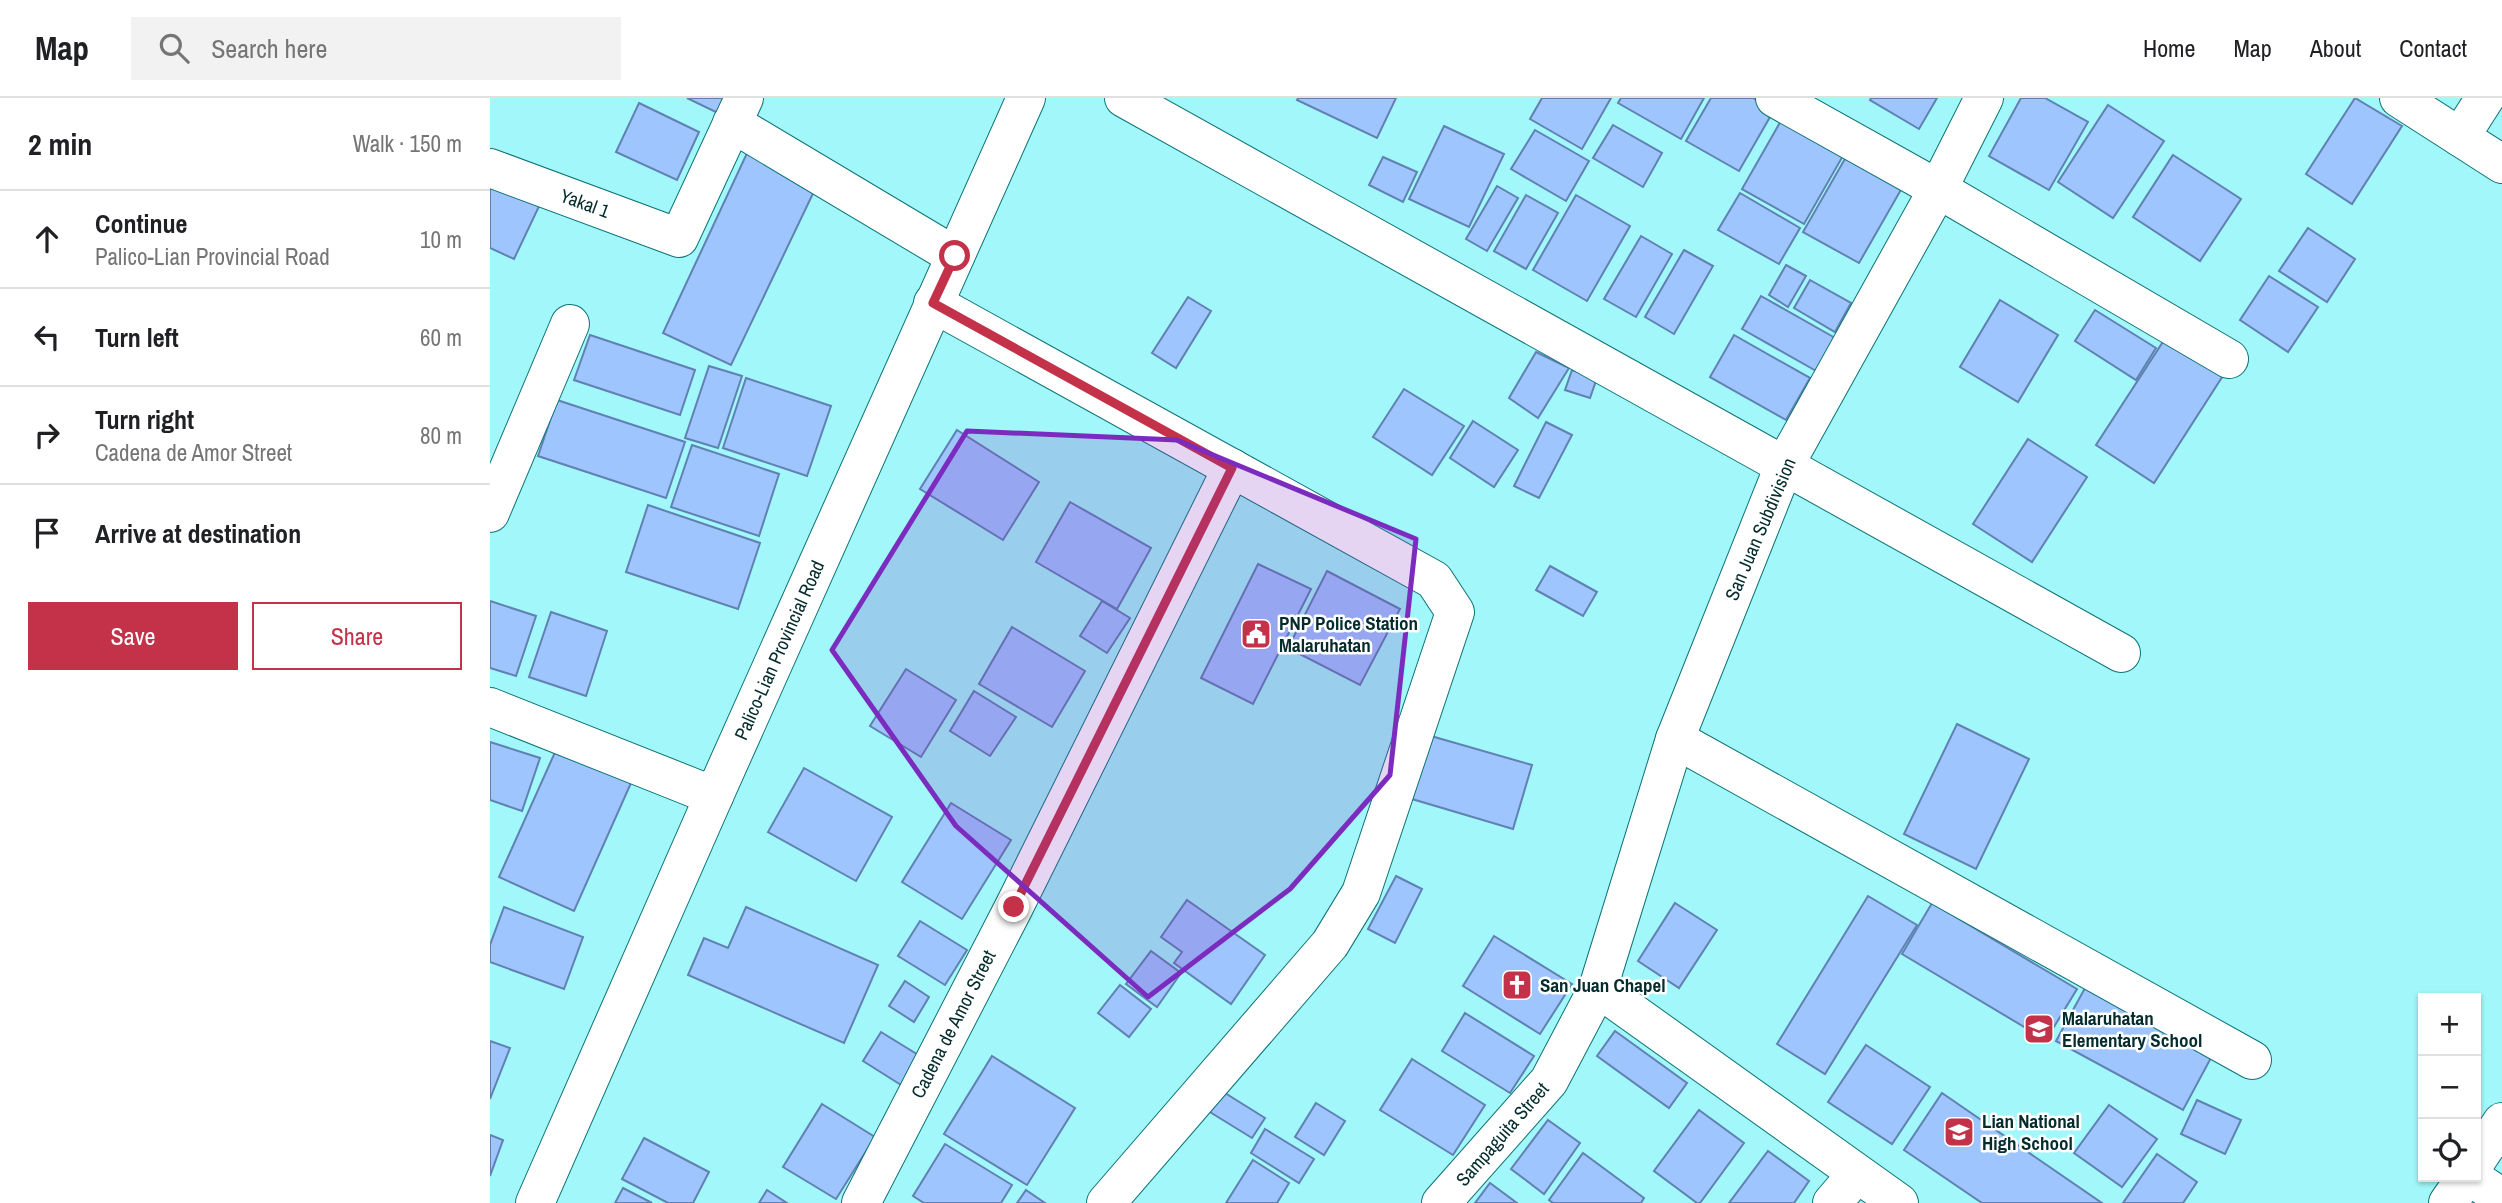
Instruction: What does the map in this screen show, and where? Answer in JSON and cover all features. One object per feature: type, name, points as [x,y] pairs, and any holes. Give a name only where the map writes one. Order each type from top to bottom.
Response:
[{"type":"street","name":"Palico-Lian Provincial Road","points":[[535,1203],[1026,98]]},
{"type":"street","points":[[1124,98],[2121,653]]},
{"type":"street","points":[[1775,98],[1938,189],[2229,359]]},
{"type":"street","name":"San Juan Subdivision","points":[[1598,988],[1675,739],[1784,467],[1938,189],[1984,98]]},
{"type":"street","points":[[2399,98],[2502,164]]},
{"type":"street","points":[[2460,136],[2485,98]]},
{"type":"street","points":[[738,111],[955,256]]},
{"type":"street","name":"Yakal 1","points":[[490,168],[680,238],[738,111]]},
{"type":"street","points":[[933,303],[1434,580],[1455,612],[1361,892],[1330,944],[1106,1203]]},
{"type":"street","points":[[490,513],[570,324]]},
{"type":"street","name":"Cadena de Amor Street","points":[[861,1203],[1014,907],[1232,468]]},
{"type":"street","points":[[490,707],[714,796]]},
{"type":"street","points":[[1675,739],[2252,1060]]},
{"type":"street","points":[[1598,988],[1899,1203]]},
{"type":"street","name":"Sampaguita Street","points":[[1441,1203],[1549,1081],[1598,988]]},
{"type":"street","points":[[2481,1154],[2502,1122]]},
{"type":"street","points":[[1832,1203],[1857,1174]]},
{"type":"street","points":[[2448,1203],[2464,1182]]},
{"type":"street","points":[[2476,1182],[2502,1198]]},
{"type":"highlighted area","points":[[967,431],[1177,440],[1416,539],[1390,775],[1290,889],[1148,997],[956,826],[832,650]]},
{"type":"building","points":[[687,98],[733,98],[724,116]]},
{"type":"building","points":[[1396,98],[1377,138],[1297,100]]},
{"type":"building","points":[[1542,98],[1611,98],[1582,149],[1530,119]]},
{"type":"building","points":[[1621,98],[1704,98],[1681,139],[1618,103]]},
{"type":"building","points":[[1711,98],[1753,98],[1774,110],[1739,171],[1686,141]]},
{"type":"building","points":[[1937,98],[1919,129],[1870,100]]},
{"type":"building","points":[[2021,98],[2045,98],[2088,122],[2049,190],[1989,156]]},
{"type":"building","points":[[2355,98],[2402,126],[2352,204],[2306,174]]},
{"type":"building","points":[[639,103],[699,132],[677,180],[616,152]]},
{"type":"building","points":[[2108,105],[2164,141],[2113,218],[2058,182]]},
{"type":"building","points":[[1782,119],[1844,154],[1804,224],[1742,189]]},
{"type":"building","points":[[1613,125],[1662,153],[1643,187],[1593,158]]},
{"type":"building","points":[[1444,126],[1504,154],[1469,227],[1409,199]]},
{"type":"building","points":[[1535,130],[1589,161],[1566,201],[1511,169]]},
{"type":"building","points":[[1850,150],[1906,181],[1859,263],[1803,232]]},
{"type":"building","points":[[748,151],[818,183],[731,365],[663,333]]},
{"type":"building","points":[[2173,155],[2241,199],[2200,261],[2133,217]]},
{"type":"building","points":[[1383,157],[1417,172],[1403,202],[1369,185]]},
{"type":"building","points":[[490,175],[542,200],[514,259],[490,248]]},
{"type":"building","points":[[1497,186],[1518,198],[1487,251],[1466,239]]},
{"type":"building","points":[[1740,193],[1800,228],[1779,264],[1718,230]]},
{"type":"building","points":[[1526,195],[1558,213],[1526,269],[1494,251]]},
{"type":"building","points":[[1576,195],[1630,226],[1587,301],[1533,270]]},
{"type":"building","points":[[2308,228],[2355,259],[2327,302],[2279,271]]},
{"type":"building","points":[[1641,236],[1672,254],[1636,317],[1604,299]]},
{"type":"building","points":[[1684,250],[1713,266],[1674,334],[1645,317]]},
{"type":"building","points":[[1786,265],[1806,276],[1788,307],[1769,295]]},
{"type":"building","points":[[2269,276],[2318,307],[2288,352],[2240,320]]},
{"type":"building","points":[[1810,280],[1851,303],[1835,332],[1794,308]]},
{"type":"building","points":[[1761,296],[1837,339],[1818,372],[1742,329]]},
{"type":"building","points":[[1188,297],[1211,311],[1176,368],[1152,353]]},
{"type":"building","points":[[2000,300],[2058,335],[2018,402],[1960,367]]},
{"type":"building","points":[[2095,310],[2156,348],[2136,380],[2075,341]]},
{"type":"building","points":[[2168,334],[2226,371],[2154,483],[2096,445]]},
{"type":"building","points":[[590,335],[695,370],[680,415],[574,380]]},
{"type":"building","points":[[1734,335],[1810,378],[1786,420],[1710,377]]},
{"type":"building","points":[[1536,352],[1569,368],[1538,418],[1509,398]]},
{"type":"building","points":[[709,366],[742,376],[718,448],[685,438]]},
{"type":"building","points":[[1572,370],[1597,378],[1590,398],[1565,390]]},
{"type":"building","points":[[746,378],[831,406],[807,476],[723,448]]},
{"type":"building","points":[[1404,389],[1464,426],[1432,475],[1373,437]]},
{"type":"building","points":[[557,400],[685,442],[666,498],[538,456]]},
{"type":"building","points":[[1473,421],[1518,450],[1494,487],[1450,458]]},
{"type":"building","points":[[1546,422],[1572,435],[1539,498],[1514,486]]},
{"type":"building","points":[[957,430],[1039,482],[1003,540],[920,489]]},
{"type":"building","points":[[2028,439],[2087,477],[2032,562],[1973,524]]},
{"type":"building","points":[[692,445],[779,474],[759,536],[671,507]]},
{"type":"building","points":[[1070,502],[1151,548],[1117,609],[1036,562]]},
{"type":"building","points":[[648,505],[760,543],[738,609],[626,572]]},
{"type":"building","name":"PNP Police Station Malaruhatan","points":[[1258,564],[1311,589],[1253,704],[1201,678]]},
{"type":"building","points":[[1550,566],[1597,592],[1583,616],[1536,590]]},
{"type":"building","points":[[1327,571],[1400,609],[1360,685],[1288,648]]},
{"type":"building","points":[[490,601],[536,616],[516,676],[490,668]]},
{"type":"building","points":[[1102,601],[1130,618],[1107,653],[1080,636]]},
{"type":"building","points":[[551,612],[607,631],[586,696],[529,677]]},
{"type":"building","points":[[1012,627],[1085,671],[1052,727],[979,684]]},
{"type":"building","points":[[906,669],[956,700],[921,757],[870,726]]},
{"type":"building","points":[[974,691],[1016,717],[990,756],[950,731]]},
{"type":"building","points":[[1957,724],[2029,759],[1976,869],[1904,834]]},
{"type":"building","points":[[1431,736],[1532,765],[1513,829],[1412,799]]},
{"type":"building","points":[[490,742],[540,758],[522,811],[490,800]]},
{"type":"building","points":[[556,750],[631,783],[574,911],[499,877]]},
{"type":"building","points":[[804,768],[892,817],[856,881],[768,832]]},
{"type":"building","points":[[951,803],[1011,840],[962,919],[902,882]]},
{"type":"building","points":[[1396,876],[1422,889],[1395,943],[1368,929]]},
{"type":"building","points":[[1868,896],[1917,925],[1825,1074],[1777,1044]]},
{"type":"building","points":[[1187,900],[1265,955],[1231,1004],[1174,963],[1182,952],[1161,937]]},
{"type":"building","points":[[1675,903],[1717,930],[1679,988],[1638,961]]},
{"type":"building","points":[[1932,903],[2077,989],[2046,1040],[1902,954]]},
{"type":"building","points":[[504,907],[583,937],[564,989],[490,962],[490,945]]},
{"type":"building","points":[[746,907],[878,965],[844,1043],[688,975],[704,938],[728,948]]},
{"type":"building","points":[[920,921],[967,950],[945,985],[898,956]]},
{"type":"building","name":"San Juan Chapel","points":[[1494,936],[1572,984],[1540,1034],[1463,986]]},
{"type":"building","points":[[1151,951],[1181,973],[1157,1007],[1126,984]]},
{"type":"building","points":[[905,981],[929,997],[914,1022],[889,1006]]},
{"type":"building","points":[[1120,985],[1151,1009],[1129,1037],[1098,1013]]},
{"type":"building","points":[[2085,988],[2212,1056],[2183,1110],[2056,1041]]},
{"type":"building","points":[[1465,1013],[1534,1056],[1510,1093],[1442,1051]]},
{"type":"building","points":[[1615,1031],[1687,1083],[1669,1108],[1597,1056]]},
{"type":"building","points":[[881,1032],[920,1056],[901,1085],[863,1061]]},
{"type":"building","points":[[490,1041],[510,1048],[490,1099]]},
{"type":"building","points":[[1866,1045],[1930,1087],[1892,1144],[1828,1102]]},
{"type":"building","points":[[992,1056],[1075,1108],[1027,1185],[944,1134]]},
{"type":"building","points":[[1412,1059],[1485,1105],[1453,1155],[1380,1110]]},
{"type":"building","points":[[1217,1088],[1265,1118],[1252,1138],[1205,1109]]},
{"type":"building","points":[[1942,1093],[2102,1203],[1982,1203],[1904,1150]]},
{"type":"building","points":[[2197,1100],[2241,1120],[2225,1154],[2181,1134]]},
{"type":"building","points":[[1316,1103],[1345,1121],[1324,1155],[1295,1137]]},
{"type":"building","points":[[822,1104],[875,1137],[836,1199],[783,1167]]},
{"type":"building","points":[[2109,1105],[2157,1139],[2122,1187],[2074,1153]]},
{"type":"building","points":[[1699,1110],[1744,1143],[1700,1203],[1697,1203],[1654,1171]]},
{"type":"building","points":[[1548,1120],[1580,1143],[1544,1194],[1511,1169]]},
{"type":"building","points":[[1265,1129],[1314,1159],[1299,1183],[1251,1153]]},
{"type":"building","points":[[490,1135],[503,1140],[490,1176]]},
{"type":"building","points":[[644,1138],[709,1172],[693,1203],[668,1203],[622,1179]]},
{"type":"building","points":[[945,1144],[1012,1185],[1001,1203],[924,1203],[913,1196]]},
{"type":"building","points":[[1768,1151],[1809,1181],[1794,1203],[1729,1203]]},
{"type":"building","points":[[1583,1153],[1644,1198],[1641,1203],[1553,1203],[1549,1200]]},
{"type":"building","points":[[2157,1154],[2197,1182],[2183,1203],[2123,1203]]},
{"type":"building","points":[[1253,1160],[1289,1183],[1277,1203],[1226,1203]]},
{"type":"building","points":[[1490,1183],[1517,1203],[1475,1203]]},
{"type":"building","points":[[623,1188],[652,1203],[615,1203]]},
{"type":"building","points":[[767,1190],[787,1203],[759,1203]]},
{"type":"building","points":[[1026,1190],[1045,1203],[1017,1203]]},
{"type":"place","name":"PNP Police Station Malaruhatan","points":[[1256,634]]},
{"type":"place","name":"San Juan Chapel","points":[[1517,985]]},
{"type":"place","name":"Malaruhatan Elementary School","points":[[2039,1029]]},
{"type":"place","name":"Lian National High School","points":[[1959,1132]]},
{"type":"route","points":[[955,256],[933,303],[1232,468],[1014,907]]}]
